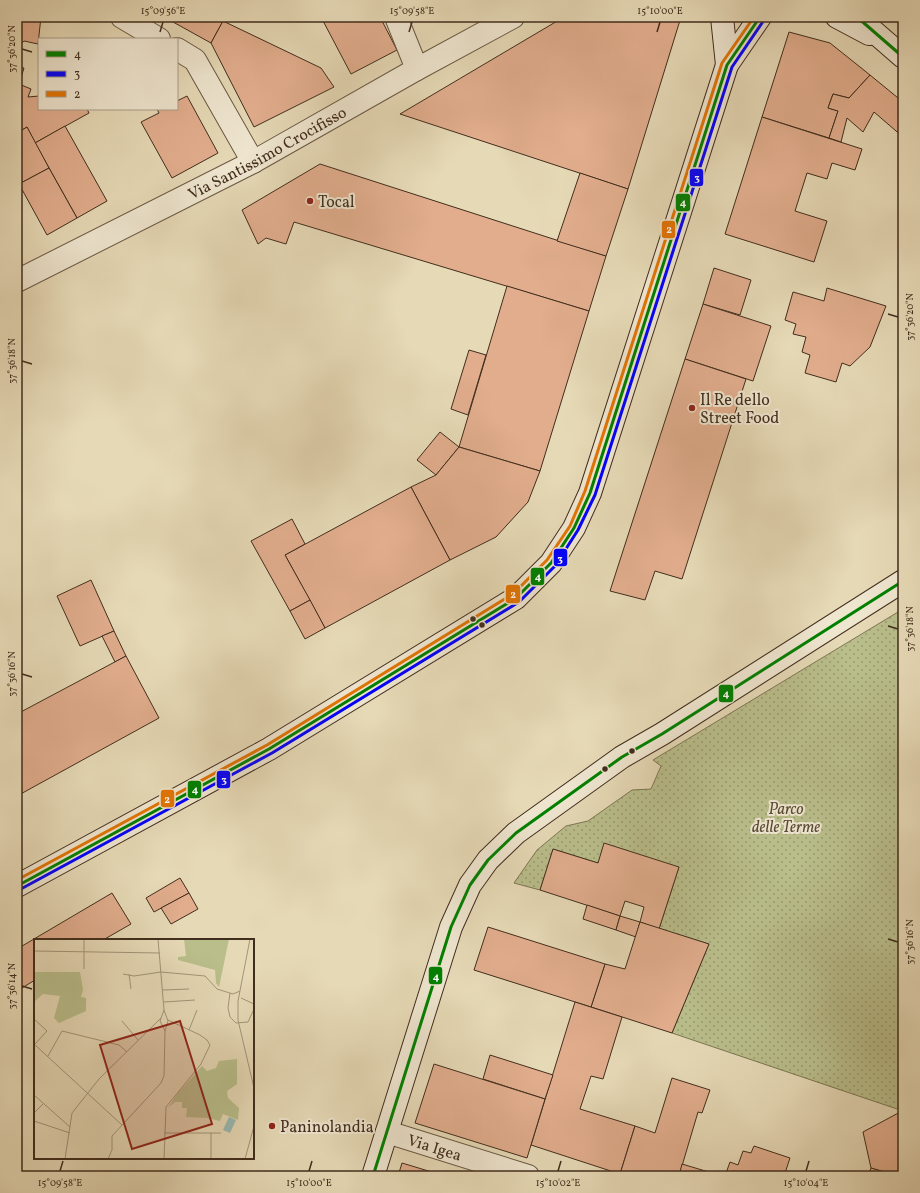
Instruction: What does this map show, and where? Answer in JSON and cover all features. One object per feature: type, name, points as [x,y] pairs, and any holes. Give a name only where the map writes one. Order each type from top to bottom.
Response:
[{"type":"street","points":[[122,17],[157,38]]},
{"type":"street","points":[[396,17],[417,69]]},
{"type":"street","name":"Via Santissimo Crocifisso","points":[[17,281],[253,162],[417,69],[513,17]]},
{"type":"street","points":[[722,17],[727,64]]},
{"type":"street","points":[[17,886],[269,749],[516,598],[551,563],[574,528],[590,493],[727,64],[760,17]]},
{"type":"street","points":[[837,17],[885,41]]},
{"type":"street","points":[[857,17],[903,57]]},
{"type":"street","points":[[178,51],[195,60],[253,162]]},
{"type":"street","points":[[373,1176],[451,927],[470,885],[488,860],[516,833],[622,757],[662,734],[903,581]]},
{"type":"street","name":"Via Igea","points":[[387,1132],[528,1176]]},
{"type":"green space","name":"Parco delle Terme","points":[[903,609],[903,1111],[672,1033],[709,944],[659,929],[679,867],[598,863],[553,849],[540,890],[514,883],[537,850],[566,826],[588,821],[632,790],[651,789],[661,766],[653,760]]},
{"type":"building","points":[[17,17],[41,17],[38,44],[24,41],[17,47]]},
{"type":"building","points":[[164,17],[215,17],[223,21],[211,43]]},
{"type":"building","points":[[321,17],[380,17],[397,50],[351,74]]},
{"type":"building","points":[[564,17],[681,17],[628,189],[400,114]]},
{"type":"building","points":[[223,21],[321,68],[334,87],[254,127],[211,43]]},
{"type":"building","points":[[789,32],[830,43],[870,75],[849,98],[833,94],[828,108],[838,111],[829,138],[762,117]]},
{"type":"building","points":[[17,67],[24,68],[19,84],[31,89],[28,97],[38,96],[38,110],[88,110],[89,113],[35,143],[27,127],[17,133]]},
{"type":"building","points":[[870,75],[903,102],[903,137],[874,112],[863,132],[847,118],[841,142],[829,138],[838,111],[828,108],[833,94],[849,98]]},
{"type":"building","points":[[187,96],[218,153],[172,178],[141,122],[159,113],[158,110],[178,110],[178,100]]},
{"type":"building","points":[[762,117],[862,149],[855,170],[832,163],[827,179],[807,173],[795,211],[827,221],[814,262],[725,234]]},
{"type":"building","points":[[65,126],[107,201],[77,218],[35,143]]},
{"type":"building","points":[[27,127],[49,168],[19,184],[17,181],[17,133]]},
{"type":"building","points":[[320,164],[606,256],[589,311],[294,222],[286,244],[266,238],[258,244],[242,210]]},
{"type":"building","points":[[49,168],[77,218],[47,235],[19,184]]},
{"type":"building","points":[[580,173],[628,189],[606,256],[557,241]]},
{"type":"building","points":[[714,268],[751,280],[740,315],[703,304]]},
{"type":"building","points":[[507,286],[589,311],[540,471],[459,447]]},
{"type":"building","points":[[827,288],[886,306],[870,347],[850,366],[842,363],[836,382],[805,373],[810,355],[802,352],[806,337],[793,334],[796,324],[785,320],[793,292],[824,301]]},
{"type":"building","points":[[703,304],[771,326],[753,381],[685,359]]},
{"type":"building","points":[[469,350],[486,355],[468,415],[451,409]]},
{"type":"building","points":[[685,359],[746,379],[682,579],[655,571],[645,600],[610,591]]},
{"type":"building","points":[[440,432],[459,447],[436,475],[417,460]]},
{"type":"building","points":[[459,447],[540,471],[528,502],[496,537],[450,560],[411,487],[436,475]]},
{"type":"building","points":[[411,487],[450,560],[325,628],[285,555]]},
{"type":"building","points":[[292,519],[305,544],[285,555],[310,600],[290,611],[251,541]]},
{"type":"building","points":[[91,580],[114,631],[80,646],[57,596]]},
{"type":"building","points":[[310,600],[325,628],[305,639],[290,611]]},
{"type":"building","points":[[114,631],[126,656],[115,662],[102,636]]},
{"type":"building","points":[[126,656],[159,718],[17,796],[17,714]]},
{"type":"building","points":[[604,843],[679,867],[659,929],[640,922],[644,907],[625,901],[620,916],[540,890],[553,849],[598,863]]},
{"type":"building","points":[[180,878],[189,893],[154,912],[146,898]]},
{"type":"building","points":[[112,893],[131,924],[105,939],[34,939],[34,981],[17,991],[17,949]]},
{"type":"building","points":[[189,893],[198,909],[171,924],[161,908]]},
{"type":"building","points":[[587,905],[620,916],[616,930],[583,919]]},
{"type":"building","points":[[620,916],[640,922],[636,937],[616,930]]},
{"type":"building","points":[[640,922],[709,944],[672,1033],[591,1007],[605,964],[625,969]]},
{"type":"building","points":[[488,927],[605,964],[591,1007],[474,970]]},
{"type":"building","points":[[575,1002],[622,1017],[603,1079],[591,1076],[580,1109],[635,1126],[620,1174],[531,1145]]},
{"type":"building","points":[[490,1055],[553,1075],[545,1099],[483,1079]]},
{"type":"building","points":[[434,1064],[545,1099],[527,1158],[415,1123]]},
{"type":"building","points":[[672,1078],[710,1090],[702,1113],[698,1112],[679,1176],[628,1176],[620,1174],[635,1126],[655,1133]]},
{"type":"building","points":[[902,1111],[903,1176],[898,1176],[871,1168],[863,1132]]},
{"type":"building","points":[[754,1146],[790,1158],[784,1176],[725,1176],[730,1162],[738,1165],[743,1151],[751,1153]]},
{"type":"building","points":[[402,1163],[445,1176],[398,1176]]},
{"type":"building","points":[[682,1164],[722,1176],[679,1176]]},
{"type":"building","points":[[871,1168],[898,1176],[868,1176]]},
{"type":"transit line","name":"2","points":[[17,880],[267,745],[513,594],[547,560],[570,526],[585,491],[722,63],[754,17]]},
{"type":"transit line","name":"4","points":[[17,886],[269,749],[516,598],[551,563],[574,528],[590,493],[727,65],[760,17]]},
{"type":"transit line","name":"4","points":[[857,17],[903,57]]},
{"type":"transit line","name":"3","points":[[19,890],[272,753],[519,602],[555,566],[578,530],[595,495],[732,67],[764,20]]},
{"type":"transit line","name":"4","points":[[373,1176],[451,927],[470,885],[488,860],[516,833],[622,757],[662,734],[903,581]]},
{"type":"place","name":"Tocal","points":[[310,201]]},
{"type":"place","name":"Il Re dello Street Food","points":[[692,408]]},
{"type":"place","name":"Paninolandia","points":[[272,1126]]}]
